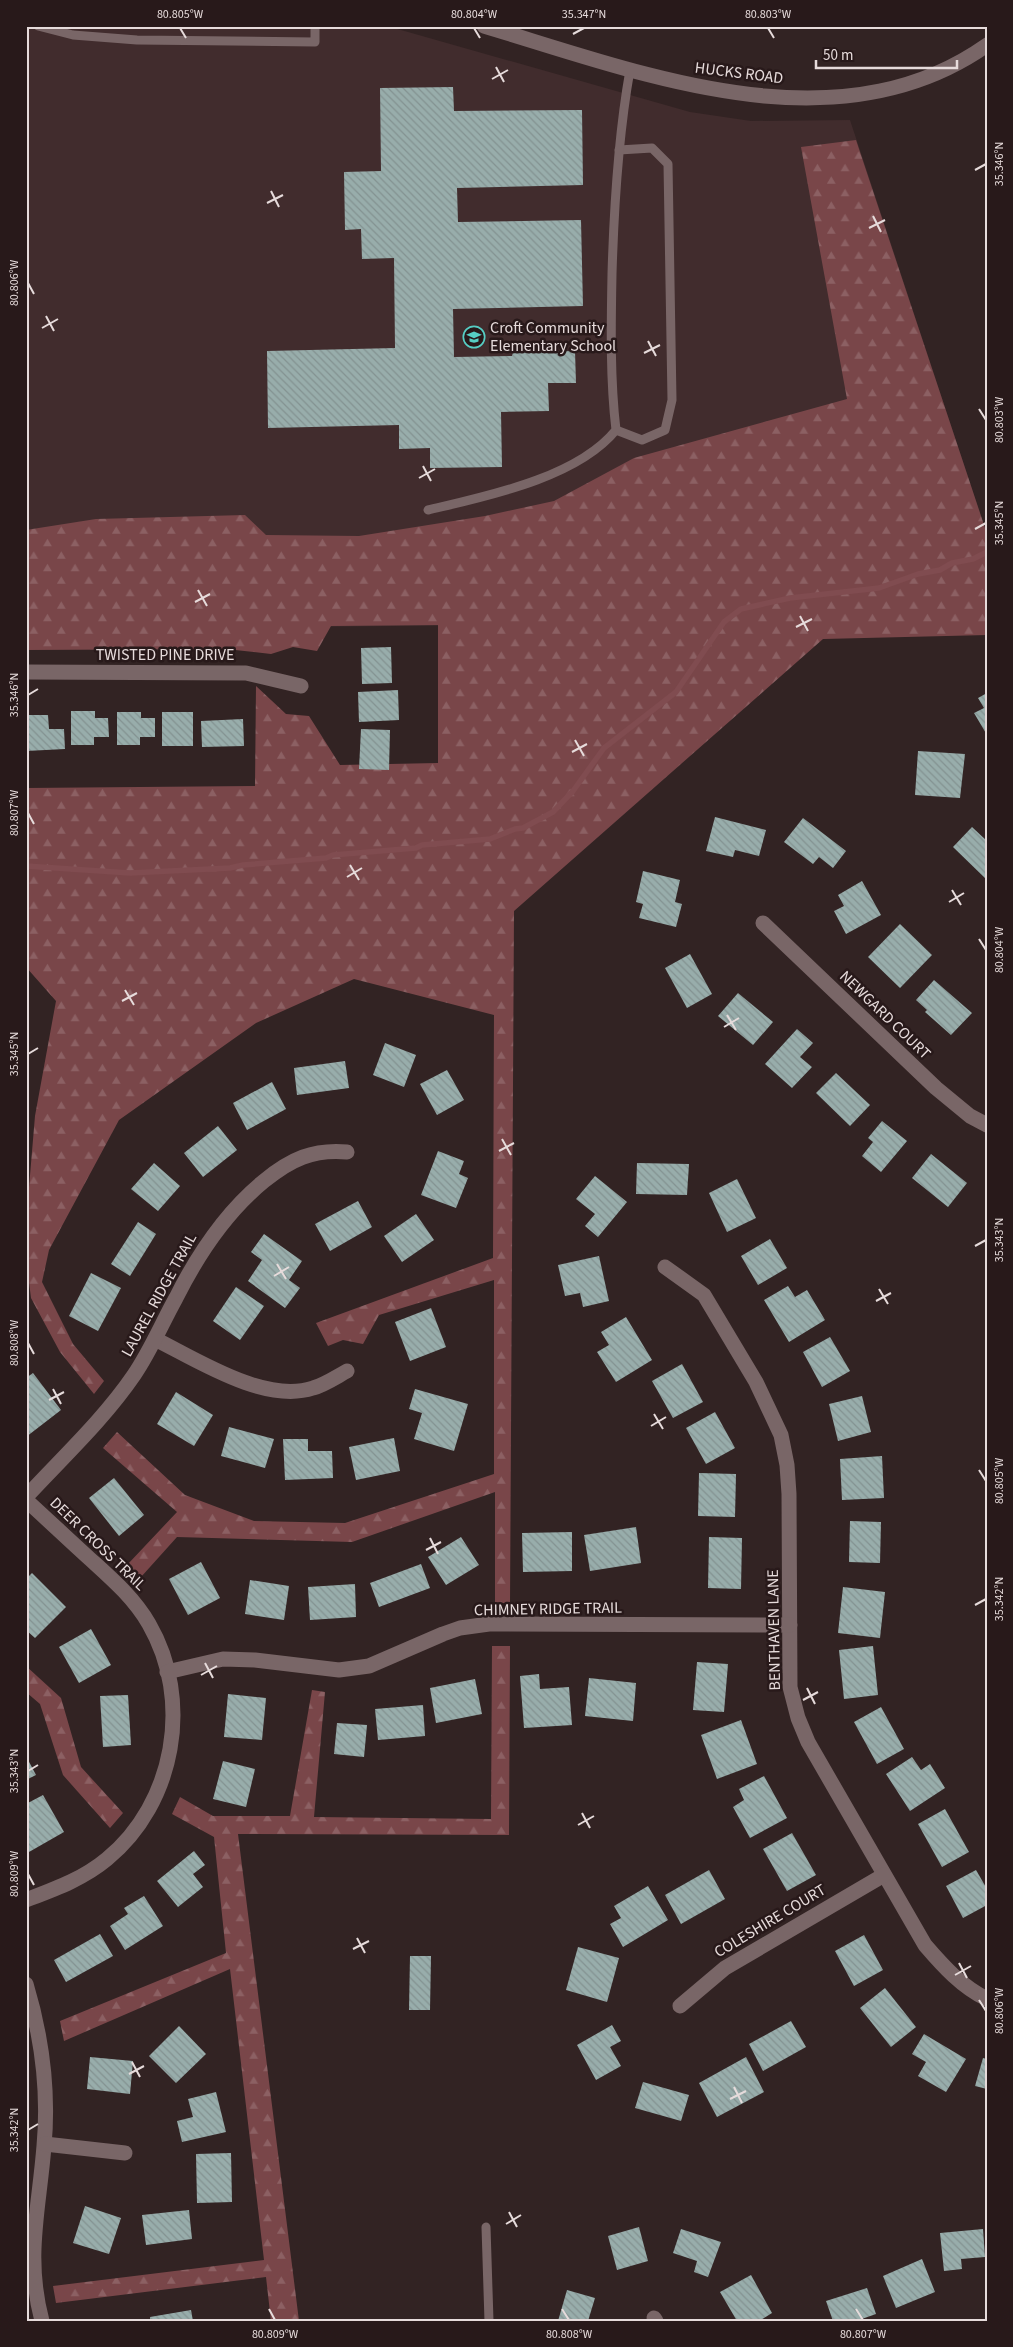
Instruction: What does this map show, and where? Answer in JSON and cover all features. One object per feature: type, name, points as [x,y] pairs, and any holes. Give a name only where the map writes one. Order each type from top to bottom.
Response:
[{"type":"street","name":"HUCKS ROAD","points":[[484,26],[676,82],[725,92],[776,97],[826,97],[902,87],[933,76],[963,62],[987,44]]},
{"type":"street","name":"TWISTED PINE DRIVE","points":[[26,672],[246,673],[302,686]]},
{"type":"street","name":"NEWGARD COURT","points":[[763,923],[936,1088],[970,1116],[987,1125]]},
{"type":"street","name":"LAUREL RIDGE TRAIL","points":[[26,1498],[110,1406],[135,1374],[207,1243],[228,1216],[253,1190],[280,1169],[313,1152],[329,1150],[347,1152]]},
{"type":"street","name":"BENTHAVEN LANE","points":[[665,1267],[704,1295],[756,1382],[781,1435],[787,1465],[789,1494],[790,1687],[798,1718],[808,1742],[925,1945],[945,1969],[975,1993],[987,1999]]},
{"type":"street","points":[[155,1339],[205,1364],[257,1386],[280,1391],[294,1392],[313,1388],[347,1371]]},
{"type":"street","name":"DEER CROSS TRAIL","points":[[26,1498],[133,1601],[149,1625],[167,1672],[173,1698],[173,1730],[170,1751],[161,1782],[151,1806],[128,1838],[94,1869],[60,1887],[26,1900]]},
{"type":"street","name":"CHIMNEY RIDGE TRAIL","points":[[167,1672],[223,1659],[255,1660],[339,1670],[369,1666],[460,1628],[489,1624],[790,1625]]},
{"type":"street","name":"COLESHIRE COURT","points":[[680,2006],[725,1968],[884,1875]]},
{"type":"street","points":[[26,1984],[36,2015],[43,2055],[46,2102],[45,2144],[33,2240],[33,2270],[42,2321]]},
{"type":"street","points":[[45,2144],[125,2153]]},
{"type":"lane","points":[[38,26],[73,35],[137,40],[315,42],[315,26]]},
{"type":"lane","points":[[428,510],[476,499],[551,476],[606,442],[616,430],[612,398],[614,196],[630,70]]},
{"type":"lane","points":[[616,430],[642,440],[665,430],[672,400],[668,164],[652,148],[619,150]]},
{"type":"lane","points":[[486,2227],[489,2321]]},
{"type":"shaded area","name":"Croft Community Elementary School","points":[[26,26],[387,26],[690,112],[751,121],[850,120],[987,534],[515,625],[26,629]]},
{"type":"green space","points":[[856,140],[987,534],[987,635],[823,639],[514,911],[510,1603],[495,1603],[495,1492],[352,1542],[177,1537],[141,1577],[128,1564],[177,1512],[103,1448],[117,1432],[185,1495],[254,1521],[345,1523],[494,1474],[494,1280],[379,1315],[363,1344],[343,1340],[328,1346],[316,1323],[493,1258],[494,1015],[354,979],[256,1023],[119,1120],[49,1250],[42,1282],[73,1344],[104,1381],[94,1394],[60,1352],[31,1298],[26,1258],[26,1223],[35,1116],[56,1001],[26,967],[26,788],[255,786],[256,686],[286,714],[309,716],[340,765],[438,763],[438,625],[331,626],[317,651],[293,647],[271,654],[226,649],[26,650],[26,530],[96,519],[245,515],[266,535],[359,536],[485,516],[554,501],[634,458],[847,399],[801,147]]},
{"type":"green space","points":[[492,1646],[510,1646],[509,1835],[238,1834],[299,2321],[271,2321],[266,2277],[56,2303],[53,2286],[264,2260],[230,1969],[64,2041],[60,2021],[226,1953],[214,1837],[172,1814],[180,1797],[213,1816],[290,1816],[312,1690],[325,1692],[314,1817],[491,1819]]},
{"type":"green space","points":[[26,1666],[61,1698],[81,1767],[123,1813],[110,1828],[63,1775],[40,1704],[26,1692]]},
{"type":"building","points":[[453,87],[454,111],[582,110],[583,185],[457,188],[458,222],[581,220],[583,306],[453,309],[454,357],[512,356],[513,352],[575,351],[576,383],[548,383],[549,411],[501,412],[502,467],[430,468],[430,448],[399,449],[399,425],[268,428],[267,351],[395,348],[394,258],[362,259],[361,229],[345,230],[344,172],[381,171],[380,88]]},
{"type":"building","points":[[391,647],[392,683],[362,684],[361,648]]},
{"type":"building","points":[[398,690],[399,720],[359,722],[358,692]]},
{"type":"building","points":[[987,693],[987,735],[974,713],[984,708],[978,698]]},
{"type":"building","points":[[71,711],[95,711],[95,718],[108,718],[109,737],[94,737],[94,745],[71,745]]},
{"type":"building","points":[[117,712],[141,712],[141,718],[155,718],[155,737],[140,737],[140,745],[117,745]]},
{"type":"building","points":[[162,712],[193,712],[193,746],[162,746]]},
{"type":"building","points":[[26,715],[48,715],[49,729],[64,729],[65,749],[26,751]]},
{"type":"building","points":[[243,719],[244,746],[202,747],[201,721]]},
{"type":"building","points":[[361,729],[390,730],[389,770],[359,769]]},
{"type":"building","points":[[918,751],[965,754],[960,798],[915,795]]},
{"type":"building","points":[[715,817],[766,830],[759,856],[735,850],[733,857],[706,851]]},
{"type":"building","points":[[803,818],[846,851],[833,868],[819,857],[813,864],[784,842]]},
{"type":"building","points":[[972,827],[987,841],[987,880],[953,847]]},
{"type":"building","points":[[643,871],[680,880],[675,902],[682,904],[676,927],[639,918],[643,904],[636,902]]},
{"type":"building","points":[[862,881],[881,915],[846,934],[834,911],[844,906],[838,895]]},
{"type":"building","points":[[900,924],[932,955],[900,988],[868,957]]},
{"type":"building","points":[[690,954],[712,994],[687,1008],[665,968]]},
{"type":"building","points":[[934,980],[972,1013],[951,1035],[925,1012],[927,1010],[916,1000]]},
{"type":"building","points":[[738,993],[773,1022],[753,1045],[718,1016]]},
{"type":"building","points":[[797,1029],[813,1043],[800,1057],[812,1067],[792,1088],[765,1064]]},
{"type":"building","points":[[385,1043],[416,1055],[404,1087],[373,1075]]},
{"type":"building","points":[[345,1061],[349,1088],[297,1095],[294,1068]]},
{"type":"building","points":[[447,1070],[464,1100],[437,1115],[420,1084]]},
{"type":"building","points":[[836,1073],[870,1105],[850,1126],[816,1093]]},
{"type":"building","points":[[272,1082],[286,1109],[247,1130],[233,1103]]},
{"type":"building","points":[[882,1121],[907,1141],[881,1172],[862,1156],[873,1142],[868,1138]]},
{"type":"building","points":[[218,1126],[237,1150],[203,1177],[184,1153]]},
{"type":"building","points":[[438,1151],[464,1161],[459,1174],[468,1178],[456,1208],[421,1195]]},
{"type":"building","points":[[931,1154],[967,1183],[948,1207],[912,1178]]},
{"type":"building","points":[[154,1163],[180,1186],[158,1211],[131,1189]]},
{"type":"building","points":[[637,1163],[689,1164],[687,1195],[636,1194]]},
{"type":"building","points":[[595,1176],[627,1202],[598,1237],[585,1226],[595,1214],[576,1199]]},
{"type":"building","points":[[737,1179],[756,1218],[727,1232],[709,1193]]},
{"type":"building","points":[[358,1201],[372,1227],[330,1251],[315,1224]]},
{"type":"building","points":[[416,1214],[434,1240],[402,1262],[384,1236]]},
{"type":"building","points":[[138,1222],[156,1234],[130,1276],[111,1264]]},
{"type":"building","points":[[264,1234],[302,1261],[289,1280],[300,1288],[285,1308],[248,1281],[262,1260],[251,1252]]},
{"type":"building","points":[[770,1239],[787,1268],[758,1285],[741,1256]]},
{"type":"building","points":[[599,1256],[609,1301],[583,1307],[580,1293],[565,1296],[558,1265]]},
{"type":"building","points":[[91,1273],[121,1288],[98,1331],[69,1316]]},
{"type":"building","points":[[788,1286],[795,1297],[807,1290],[825,1320],[789,1342],[764,1300]]},
{"type":"building","points":[[236,1287],[264,1306],[240,1340],[213,1321]]},
{"type":"building","points":[[431,1308],[446,1347],[410,1361],[395,1322]]},
{"type":"building","points":[[626,1317],[652,1360],[616,1382],[597,1352],[609,1345],[601,1332]]},
{"type":"building","points":[[830,1337],[850,1371],[822,1387],[803,1352]]},
{"type":"building","points":[[682,1364],[703,1402],[673,1418],[652,1381]]},
{"type":"building","points":[[33,1373],[61,1410],[26,1437],[26,1378]]},
{"type":"building","points":[[415,1389],[468,1404],[454,1451],[414,1439],[422,1413],[409,1409]]},
{"type":"building","points":[[176,1392],[213,1415],[194,1446],[157,1424]]},
{"type":"building","points":[[862,1396],[871,1432],[838,1441],[829,1404]]},
{"type":"building","points":[[715,1412],[735,1448],[706,1464],[686,1428]]},
{"type":"building","points":[[229,1427],[274,1439],[265,1468],[221,1456]]},
{"type":"building","points":[[394,1438],[400,1471],[356,1480],[349,1447]]},
{"type":"building","points":[[283,1439],[308,1439],[308,1451],[332,1451],[333,1478],[285,1480]]},
{"type":"building","points":[[882,1456],[884,1498],[842,1500],[840,1459]]},
{"type":"building","points":[[699,1473],[736,1474],[735,1517],[698,1516]]},
{"type":"building","points":[[114,1478],[144,1515],[119,1536],[89,1498]]},
{"type":"building","points":[[850,1521],[881,1522],[880,1563],[849,1562]]},
{"type":"building","points":[[636,1527],[641,1563],[590,1571],[584,1535]]},
{"type":"building","points":[[572,1532],[572,1571],[523,1572],[522,1533]]},
{"type":"building","points":[[461,1537],[479,1565],[446,1585],[428,1557]]},
{"type":"building","points":[[709,1537],[742,1538],[741,1589],[708,1588]]},
{"type":"building","points":[[201,1562],[220,1598],[188,1615],[169,1579]]},
{"type":"building","points":[[421,1564],[430,1588],[379,1607],[370,1583]]},
{"type":"building","points":[[32,1573],[66,1607],[35,1638],[26,1630],[26,1579]]},
{"type":"building","points":[[250,1580],[289,1586],[284,1620],[245,1614]]},
{"type":"building","points":[[355,1584],[356,1617],[310,1620],[308,1587]]},
{"type":"building","points":[[843,1587],[885,1592],[880,1638],[838,1633]]},
{"type":"building","points":[[91,1629],[111,1665],[79,1683],[59,1647]]},
{"type":"building","points":[[873,1646],[878,1695],[844,1699],[839,1650]]},
{"type":"building","points":[[697,1662],[728,1664],[724,1712],[693,1710]]},
{"type":"building","points":[[539,1674],[540,1689],[569,1687],[572,1725],[524,1728],[520,1676]]},
{"type":"building","points":[[589,1678],[636,1683],[633,1721],[585,1716]]},
{"type":"building","points":[[475,1679],[482,1714],[436,1723],[430,1688]]},
{"type":"building","points":[[228,1694],[266,1698],[262,1740],[224,1737]]},
{"type":"building","points":[[128,1695],[131,1745],[103,1747],[100,1696]]},
{"type":"building","points":[[423,1705],[425,1736],[378,1740],[375,1709]]},
{"type":"building","points":[[881,1707],[904,1749],[877,1764],[854,1722]]},
{"type":"building","points":[[741,1720],[757,1764],[717,1779],[701,1735]]},
{"type":"building","points":[[337,1723],[367,1725],[364,1757],[334,1754]]},
{"type":"building","points":[[26,1756],[36,1775],[26,1780]]},
{"type":"building","points":[[912,1757],[921,1770],[930,1764],[945,1788],[910,1811],[886,1774]]},
{"type":"building","points":[[223,1761],[255,1769],[246,1807],[213,1799]]},
{"type":"building","points":[[764,1776],[787,1818],[750,1838],[733,1807],[744,1800],[739,1789]]},
{"type":"building","points":[[43,1795],[64,1832],[29,1852],[26,1848],[26,1804]]},
{"type":"building","points":[[945,1809],[969,1852],[942,1867],[918,1824]]},
{"type":"building","points":[[792,1833],[816,1875],[787,1891],[763,1849]]},
{"type":"building","points":[[194,1851],[205,1865],[193,1874],[203,1887],[178,1907],[157,1881]]},
{"type":"building","points":[[709,1870],[725,1899],[681,1924],[665,1895]]},
{"type":"building","points":[[976,1870],[987,1889],[987,1905],[963,1918],[946,1886]]},
{"type":"building","points":[[648,1886],[668,1920],[623,1947],[610,1924],[621,1918],[614,1906]]},
{"type":"building","points":[[144,1896],[163,1926],[125,1950],[110,1926],[128,1914],[124,1908]]},
{"type":"building","points":[[100,1934],[113,1956],[66,1982],[54,1960]]},
{"type":"building","points":[[864,1935],[883,1970],[854,1986],[835,1951]]},
{"type":"building","points":[[578,1947],[619,1958],[607,2002],[566,1990]]},
{"type":"building","points":[[410,1956],[431,1956],[430,2010],[409,2010]]},
{"type":"building","points":[[885,1988],[916,2027],[891,2047],[860,2008]]},
{"type":"building","points":[[791,2021],[806,2047],[763,2071],[749,2044]]},
{"type":"building","points":[[612,2025],[621,2041],[610,2047],[621,2066],[596,2080],[577,2045]]},
{"type":"building","points":[[179,2026],[206,2054],[176,2083],[149,2056]]},
{"type":"building","points":[[924,2034],[966,2059],[946,2092],[918,2076],[926,2062],[912,2054]]},
{"type":"building","points":[[90,2057],[133,2061],[130,2094],[87,2089]]},
{"type":"building","points":[[746,2057],[764,2092],[717,2117],[699,2083]]},
{"type":"building","points":[[983,2058],[987,2059],[987,2089],[975,2086]]},
{"type":"building","points":[[643,2082],[689,2095],[681,2121],[635,2108]]},
{"type":"building","points":[[216,2092],[226,2132],[182,2142],[177,2121],[193,2117],[188,2099]]},
{"type":"building","points":[[231,2153],[232,2202],[197,2203],[196,2154]]},
{"type":"building","points":[[85,2206],[121,2218],[109,2254],[73,2243]]},
{"type":"building","points":[[189,2210],[192,2239],[146,2245],[142,2215]]},
{"type":"building","points":[[639,2227],[648,2261],[617,2270],[608,2236]]},
{"type":"building","points":[[681,2229],[721,2242],[708,2277],[694,2272],[697,2261],[673,2253]]},
{"type":"building","points":[[983,2229],[985,2257],[961,2259],[962,2269],[944,2271],[940,2233]]},
{"type":"building","points":[[922,2259],[935,2292],[896,2308],[883,2276]]},
{"type":"building","points":[[751,2275],[772,2313],[759,2321],[737,2321],[720,2292]]},
{"type":"building","points":[[867,2288],[876,2314],[856,2321],[833,2321],[826,2301]]},
{"type":"building","points":[[567,2290],[595,2298],[588,2321],[558,2321]]},
{"type":"building","points":[[191,2310],[193,2321],[150,2321],[150,2317]]},
{"type":"waterway","points":[[26,866],[130,873],[230,868],[243,865],[326,858],[333,855],[416,848],[422,845],[490,839],[515,829],[523,828],[553,812],[573,791],[604,748],[676,692],[724,622],[741,609],[790,598],[879,588],[918,574],[940,570],[952,563],[973,559],[987,552]]},
{"type":"place","name":"Croft Community Elementary School","points":[[474,337]]}]
